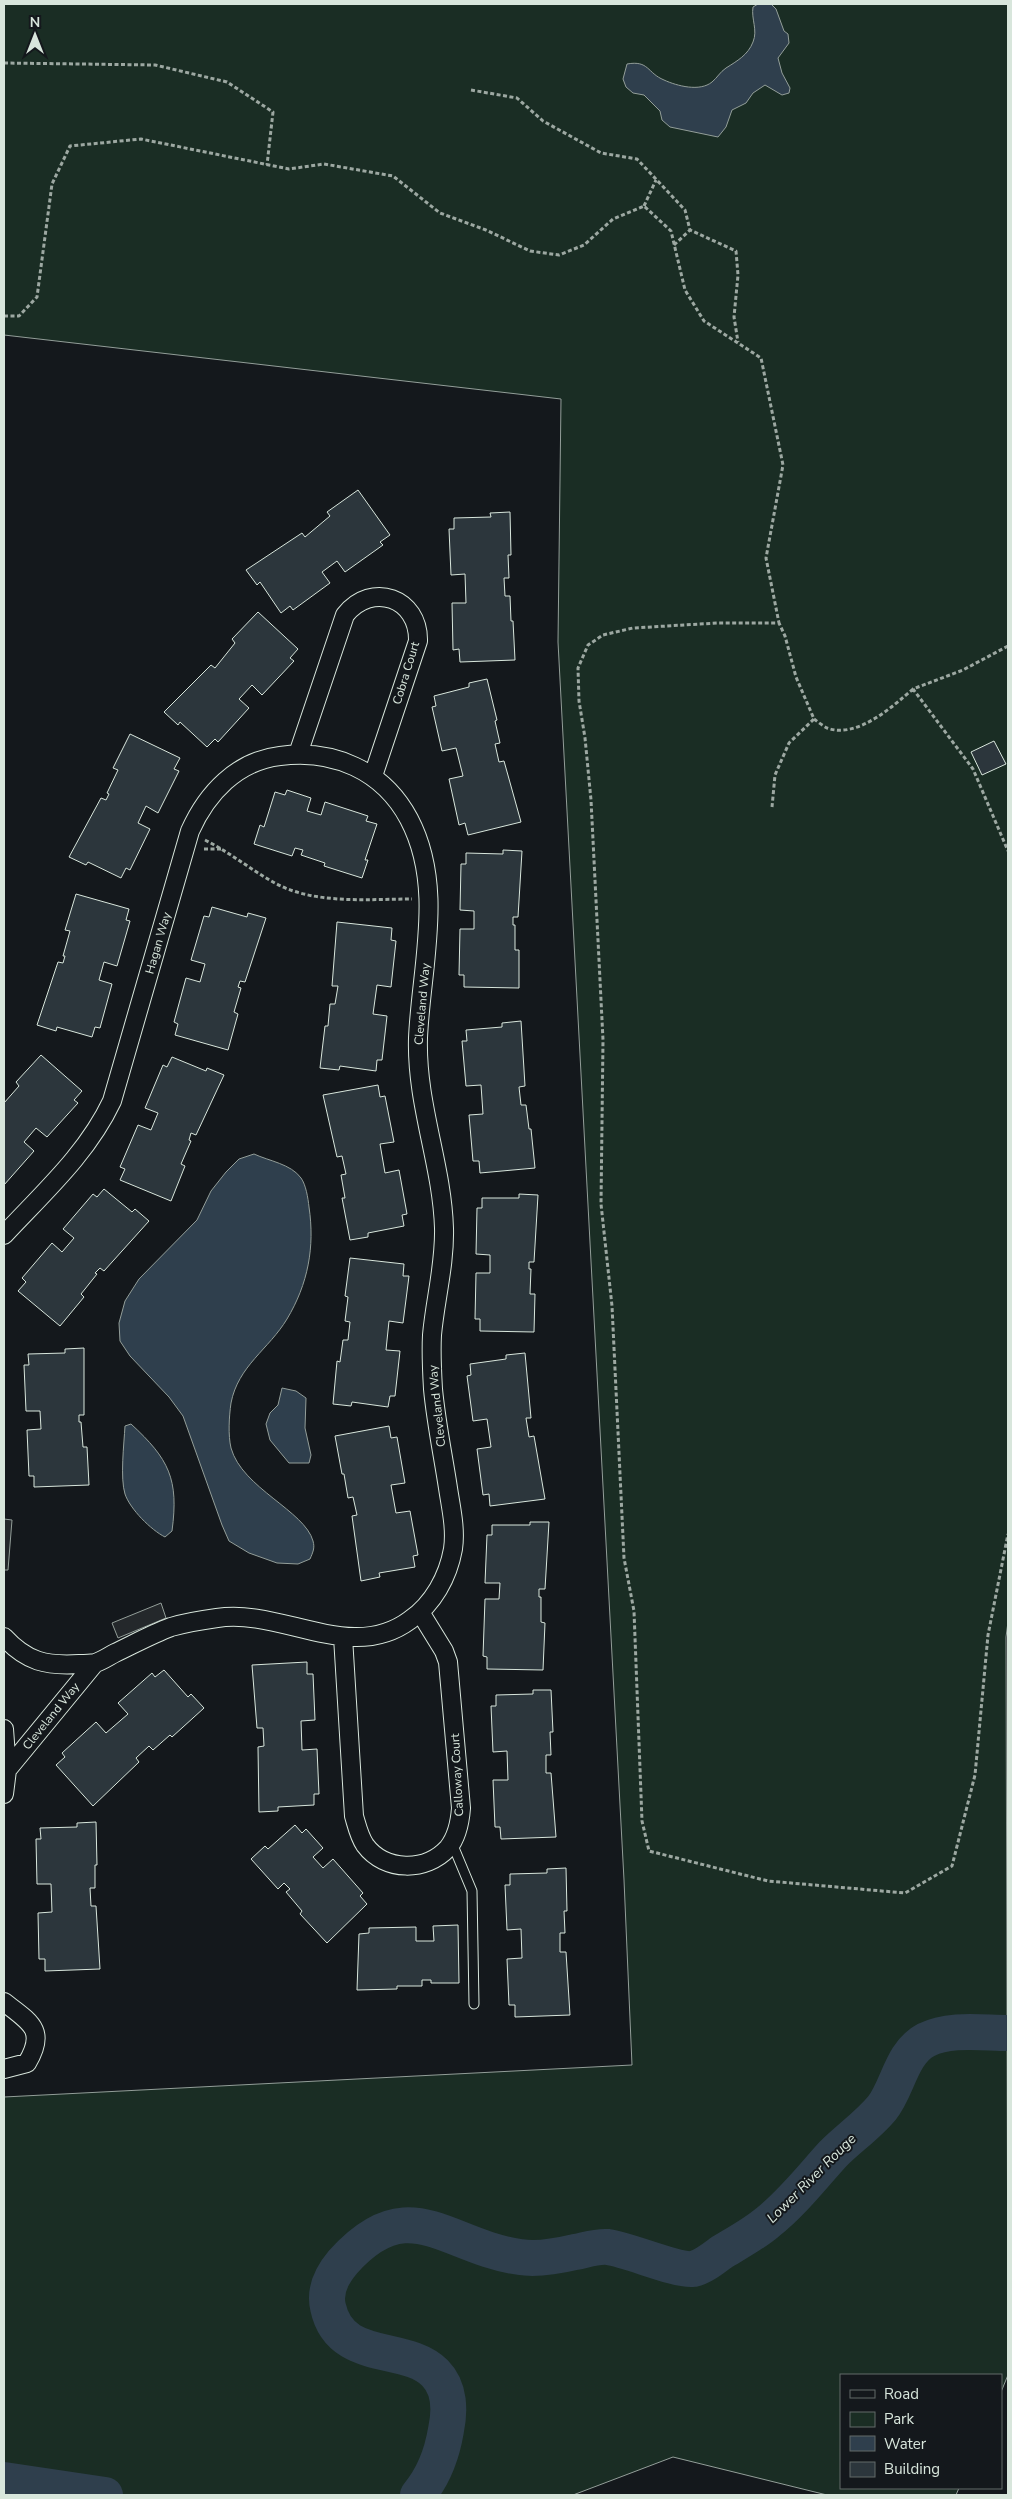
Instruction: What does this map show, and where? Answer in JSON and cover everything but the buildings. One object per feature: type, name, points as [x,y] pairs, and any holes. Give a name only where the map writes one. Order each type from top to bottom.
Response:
[{"type":"street","name":"Cobra Court","points":[[298,754],[345,615],[352,606],[362,600],[382,597],[392,599],[409,611],[416,620],[418,641],[373,776]]},
{"type":"street","name":"Hagan Way","points":[[4,1235],[84,1148],[96,1132],[112,1101],[190,830],[199,811],[212,794],[230,776],[263,760],[298,754],[337,758],[373,776]]},
{"type":"street","name":"Cleveland Way","points":[[4,1637],[30,1659],[57,1666],[94,1663],[173,1626],[220,1617],[261,1618],[343,1638],[379,1635],[409,1622],[420,1612],[437,1593],[447,1570],[453,1548],[453,1524],[433,1392],[432,1363],[432,1334],[442,1271],[444,1229],[442,1206],[420,1090],[418,1064],[419,1027],[430,919],[425,865],[410,819],[395,797],[373,776]]},
{"type":"street","name":"Calloway Court","points":[[420,1612],[444,1651],[452,1686],[461,1808],[458,1828],[452,1843]]},
{"type":"street","points":[[343,1638],[354,1816],[361,1838],[367,1847],[384,1860],[394,1864],[410,1866],[432,1860],[441,1855],[452,1843]]},
{"type":"street","name":"Cleveland Way","points":[[7,1770],[94,1663]]},
{"type":"street","points":[[4,1729],[7,1770],[4,1794]]},
{"type":"street","points":[[4,1991],[4,2003],[24,2017],[36,2032],[36,2048],[27,2064],[4,2069]]},
{"type":"lane","points":[[452,1843],[472,1891],[474,2004]]},
{"type":"path","points":[[4,63],[155,65],[227,82],[273,112],[267,165]]},
{"type":"path","points":[[471,90],[517,98],[543,120],[601,153],[637,159],[685,210],[690,230]]},
{"type":"path","points":[[4,316],[19,316],[37,297],[52,184],[70,146],[141,139],[289,169],[324,164],[393,176],[440,213],[486,230],[530,251],[559,255],[584,245],[613,219],[644,206],[656,180]]},
{"type":"path","points":[[644,206],[671,231],[685,290],[704,321],[761,358],[783,465],[766,558],[779,623],[785,636],[796,677],[814,719],[827,728],[843,730],[870,722],[913,689],[963,670],[1008,646]]},
{"type":"path","points":[[674,245],[690,230]]},
{"type":"path","points":[[690,230],[736,251],[738,276],[734,317],[738,343]]},
{"type":"path","points":[[779,623],[718,623],[633,628],[603,635],[588,645],[578,668],[579,701],[586,738],[591,800],[603,1040],[600,1204],[612,1306],[624,1558],[634,1611],[642,1821],[649,1852],[768,1881],[905,1893],[952,1866],[975,1775],[988,1636],[1008,1534]]},
{"type":"path","points":[[913,689],[972,769],[1008,845],[1008,851]]},
{"type":"path","points":[[772,807],[775,775],[789,743],[814,719]]},
{"type":"path","points":[[190,830],[223,849],[274,883],[296,892],[348,899],[428,899]]},
{"type":"path","points":[[200,850],[223,849]]},
{"type":"green space","points":[[4,4],[1008,4],[1008,1622],[1006,1637],[1008,2375],[1002,2390],[1002,2374],[840,2374],[840,2489],[959,2489],[956,2495],[827,2495],[673,2457],[573,2495],[4,2495],[4,2097],[632,2065],[624,1880],[558,642],[561,399],[4,335]]},
{"type":"shaded area","points":[[4,1519],[12,1520],[8,1570],[4,1570]]},
{"type":"shaded area","points":[[161,1603],[166,1618],[118,1638],[112,1623]]},
{"type":"water","points":[[758,4],[771,4],[776,9],[784,31],[788,34],[789,43],[778,58],[782,73],[790,88],[789,93],[782,95],[765,85],[753,93],[746,103],[732,110],[726,127],[718,137],[670,127],[662,120],[660,111],[644,95],[633,93],[626,87],[623,79],[627,64],[634,63],[644,65],[658,77],[682,86],[701,87],[712,82],[751,47],[755,33],[753,7]]},
{"type":"water","points":[[254,1154],[292,1169],[303,1181],[311,1222],[310,1251],[305,1279],[287,1319],[240,1378],[230,1408],[229,1437],[237,1462],[247,1475],[308,1530],[313,1541],[313,1552],[310,1559],[298,1564],[277,1563],[249,1553],[229,1541],[183,1416],[169,1397],[130,1356],[120,1341],[119,1323],[125,1301],[139,1279],[197,1220],[211,1191],[226,1172],[239,1159]]},
{"type":"water","points":[[282,1388],[296,1391],[306,1398],[305,1428],[311,1455],[309,1463],[289,1463],[270,1440],[266,1424],[270,1413],[278,1405]]},
{"type":"water","points":[[131,1424],[163,1460],[172,1484],[174,1513],[172,1531],[165,1537],[142,1519],[131,1506],[125,1494],[123,1470],[125,1426]]},
{"type":"waterway","name":"Lower River Rouge","points":[[418,2495],[424,2488],[440,2456],[448,2408],[444,2386],[435,2373],[422,2364],[359,2345],[346,2337],[335,2325],[328,2307],[327,2295],[332,2277],[343,2262],[367,2240],[388,2229],[408,2225],[428,2228],[494,2251],[520,2257],[548,2257],[608,2247],[676,2267],[686,2269],[697,2268],[757,2230],[786,2206],[833,2154],[882,2108],[905,2062],[918,2046],[926,2040],[945,2034],[966,2032],[1008,2033]]},
{"type":"waterway","name":"Lower River Rouge","points":[[4,2480],[105,2495]]}]
